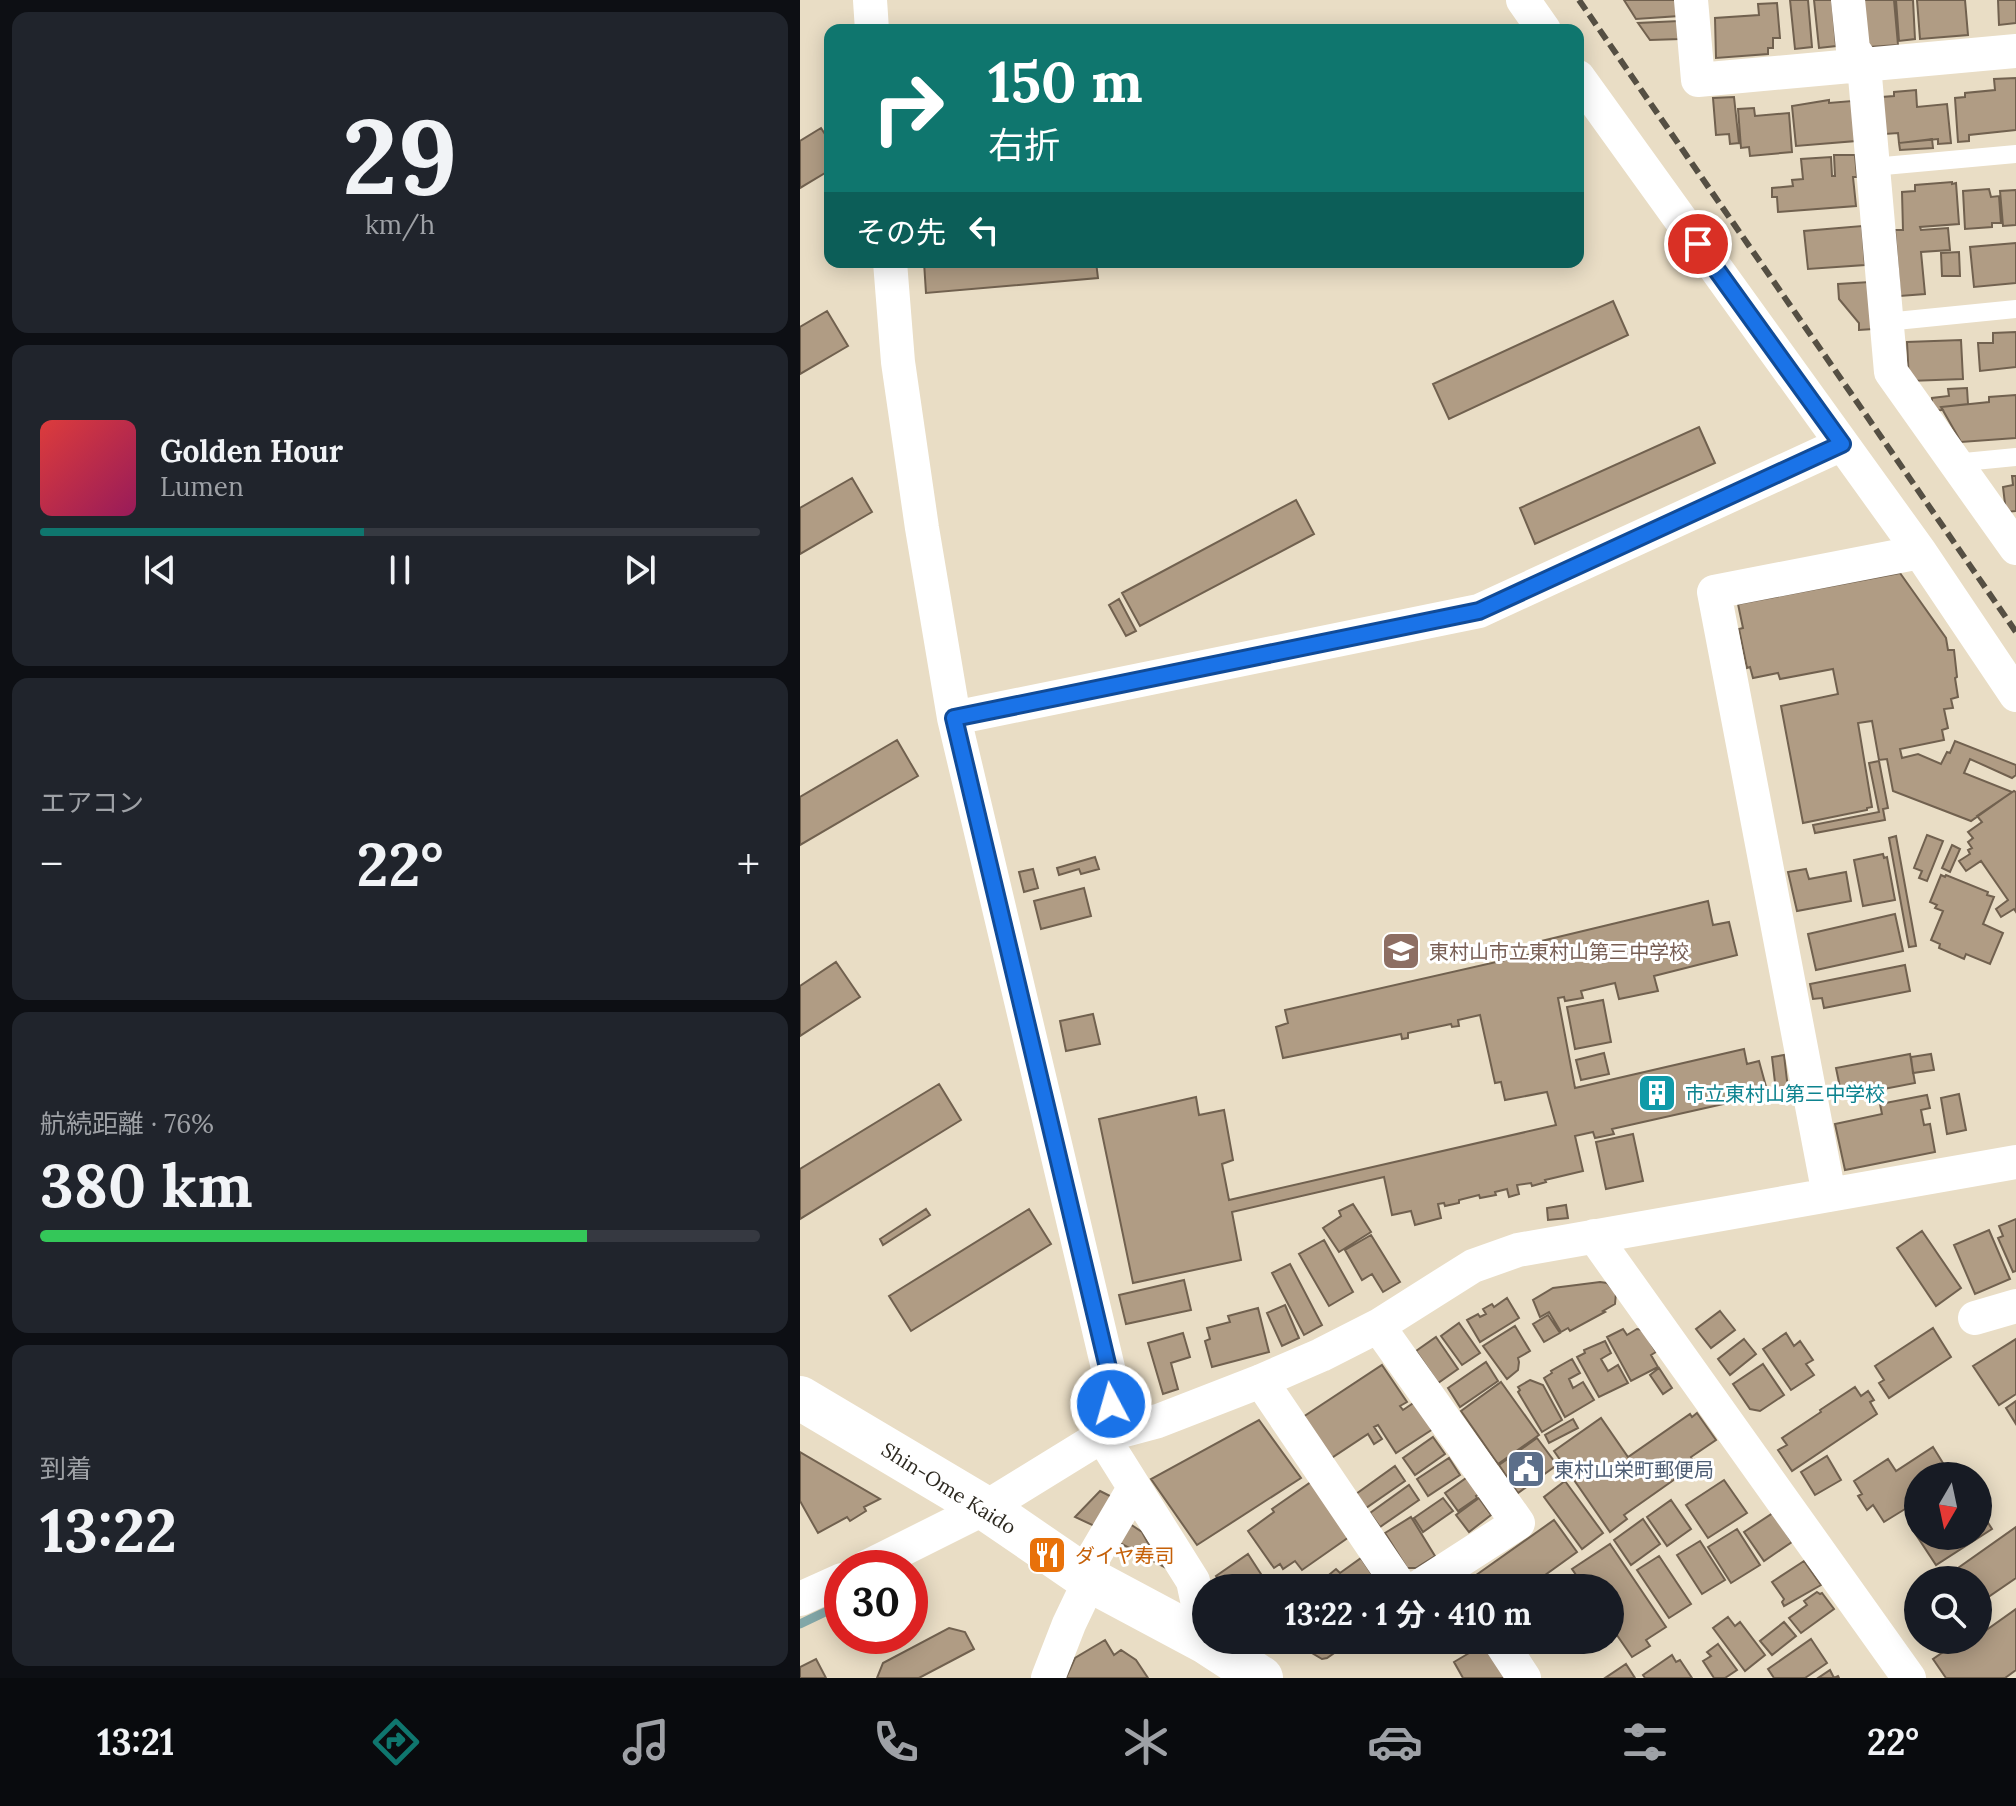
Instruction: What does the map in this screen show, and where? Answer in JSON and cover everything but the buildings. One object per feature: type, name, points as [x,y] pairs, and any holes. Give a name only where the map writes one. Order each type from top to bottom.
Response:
[{"type":"main road","name":"Shin-Ome Kaido","points":[[800,1398],[985,1508],[1086,1578],[1192,1635]]},
{"type":"main road","name":"Shin-Ome Kaido","points":[[1224,1654],[1261,1678]]},
{"type":"street","points":[[870,0],[872,24]]},
{"type":"street","points":[[1523,0],[1540,24]]},
{"type":"street","points":[[1691,0],[1698,80],[2016,51]]},
{"type":"street","points":[[1848,0],[1853,49],[1864,65],[1891,372],[2016,548]]},
{"type":"street","points":[[1584,85],[1920,552],[2016,695]]},
{"type":"street","points":[[890,268],[898,362],[954,718],[1109,1372],[1111,1404],[1102,1436]]},
{"type":"street","points":[[954,718],[1479,611],[1842,444]]},
{"type":"street","points":[[1829,1195],[1714,592],[1920,552]]},
{"type":"street","points":[[901,1550],[985,1508],[1102,1436],[1158,1421],[1321,1355],[1378,1326],[1473,1266],[1518,1250],[2016,1162]]},
{"type":"street","points":[[1594,1236],[1909,1678]]},
{"type":"street","points":[[1975,1318],[2016,1306]]},
{"type":"street","points":[[1378,1326],[1518,1523],[1439,1574]]},
{"type":"street","points":[[1261,1381],[1392,1574]]},
{"type":"street","points":[[1102,1436],[1192,1579]]},
{"type":"street","points":[[1048,1678],[1086,1578],[1134,1488]]},
{"type":"street","points":[[800,1599],[824,1588]]},
{"type":"street","points":[[1508,1654],[1524,1678]]},
{"type":"lane","points":[[1873,167],[2016,154]]},
{"type":"lane","points":[[1886,322],[2016,309]]},
{"type":"lane","points":[[1954,463],[2016,457]]},
{"type":"waterway","points":[[800,1624],[824,1613]]},
{"type":"railway","points":[[1579,0],[2016,632]]},
{"type":"place","name":"東村山市立東村山第三中学校","points":[[1401,951]]},
{"type":"place","name":"市立東村山第三中学校","points":[[1657,1093]]},
{"type":"place","name":"東村山栄町郵便局","points":[[1526,1469]]},
{"type":"place","name":"ダイヤ寿司","points":[[1047,1555]]},
{"type":"route","points":[[1111,1404],[1109,1372],[954,718],[1479,611],[1842,444],[1698,244]]}]
